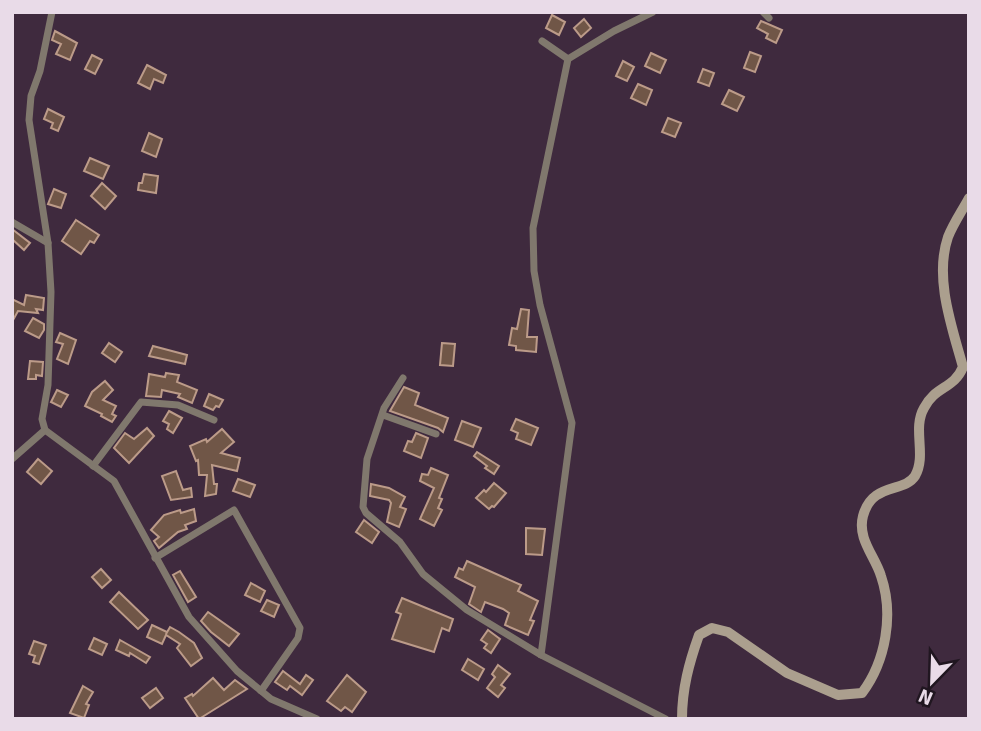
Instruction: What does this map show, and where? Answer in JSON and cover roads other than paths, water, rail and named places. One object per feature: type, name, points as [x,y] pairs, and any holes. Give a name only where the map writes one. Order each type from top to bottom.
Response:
[{"type":"main road","points":[[682,719],[682,693],[691,658],[699,635],[712,628],[728,632],[787,673],[838,695],[862,693],[869,683],[880,660],[887,623],[881,575],[860,529],[863,513],[871,499],[886,489],[914,478],[920,463],[919,424],[923,409],[937,390],[955,382],[963,367],[951,326],[944,282],[944,252],[949,235],[969,198]]},
{"type":"street","points":[[52,12],[40,71],[31,96],[29,120],[48,243],[51,292],[48,385],[42,419],[45,430],[114,481],[189,617],[237,671],[271,699],[317,719]]},
{"type":"street","points":[[541,655],[572,423],[540,305],[534,271],[533,228],[568,59],[614,31],[653,12]]},
{"type":"street","points":[[542,41],[568,59]]},
{"type":"street","points":[[12,222],[48,243]]},
{"type":"street","points":[[402,378],[384,408],[367,459],[363,507],[366,513],[400,542],[423,574],[467,610],[541,655],[666,719]]},
{"type":"street","points":[[93,466],[141,402],[178,405],[214,420]]},
{"type":"street","points":[[383,415],[436,434]]},
{"type":"street","points":[[12,460],[45,430]]},
{"type":"street","points":[[155,558],[234,510],[300,628],[298,638],[261,691]]}]
